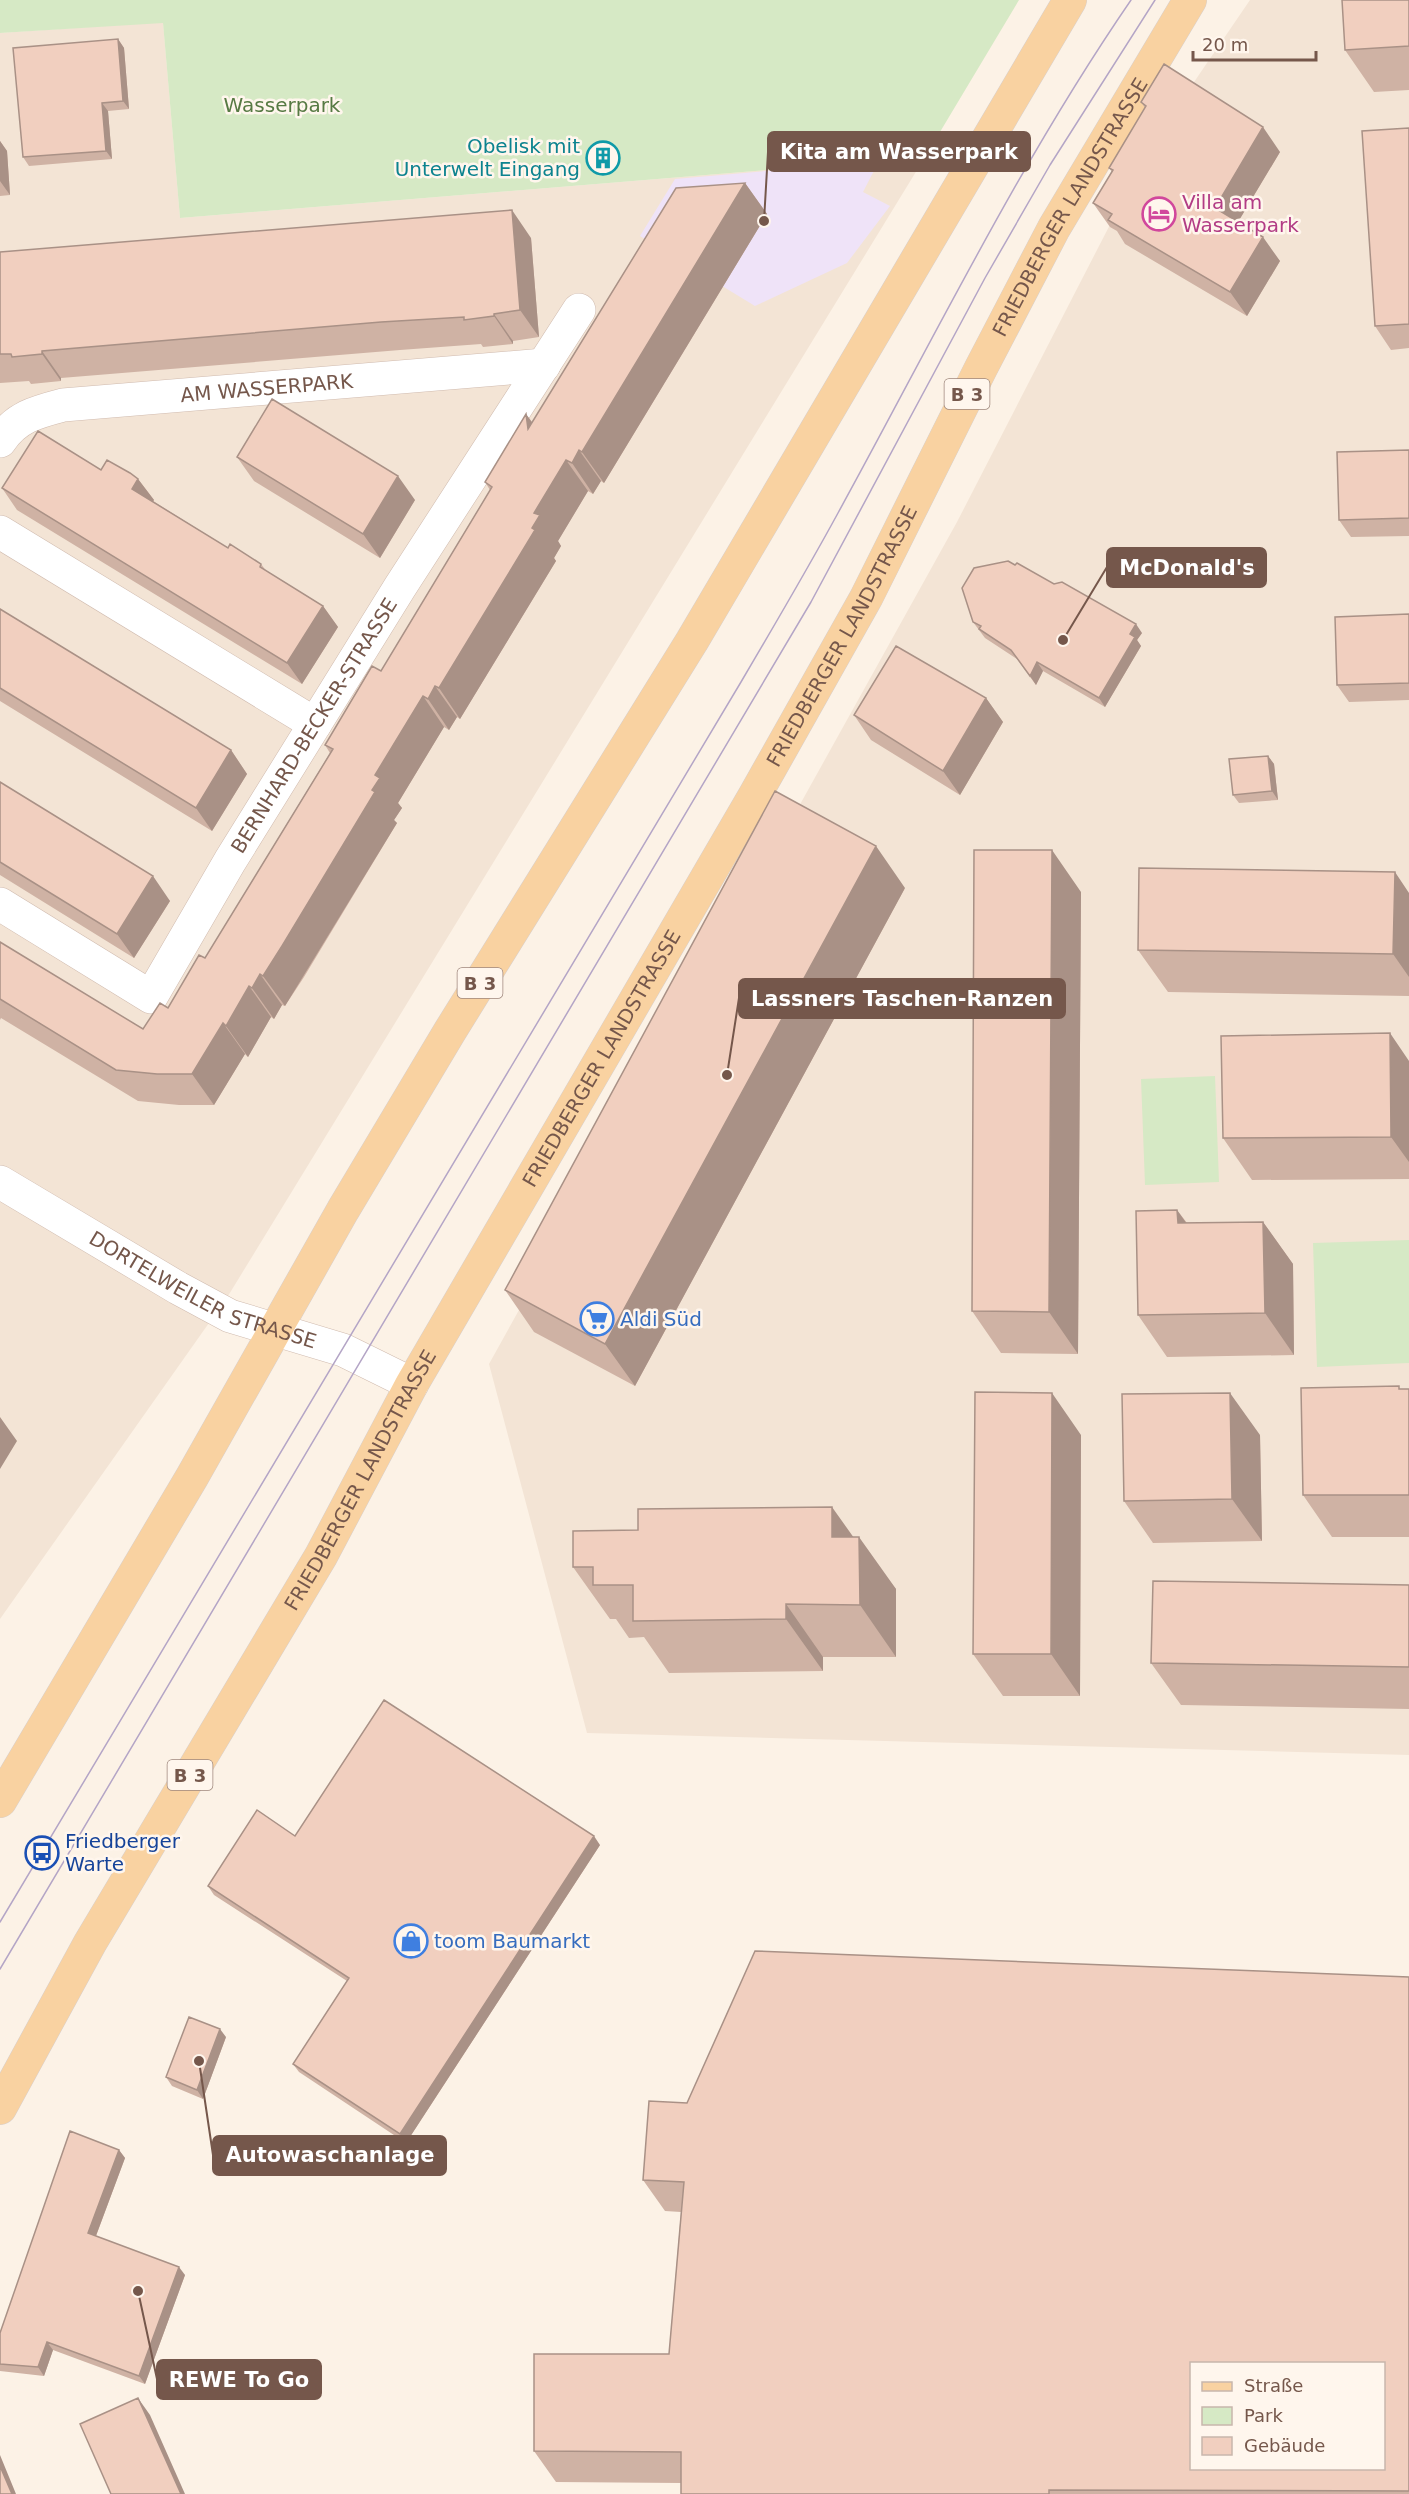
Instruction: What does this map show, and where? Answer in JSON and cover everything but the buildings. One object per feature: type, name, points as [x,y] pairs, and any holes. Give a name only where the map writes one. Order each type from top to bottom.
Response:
[{"type":"main road","name":"B 3","points":[[0,1801],[157,1537],[343,1210],[450,1031],[692,641],[1070,0]]},
{"type":"main road","name":"FRIEDBERGER LANDSTRASSE","points":[[0,2108],[94,1935],[321,1556],[412,1384],[837,650],[866,598],[1054,228],[1190,0]]},
{"type":"street","name":"BERNHARD-BECKER-STRASSE","points":[[0,904],[150,997],[230,861],[400,587],[579,310]]},
{"type":"street","name":"AM WASSERPARK","points":[[0,441],[6,433],[31,413],[63,405],[544,365]]},
{"type":"street","points":[[0,532],[315,724]]},
{"type":"street","name":"DORTELWEILER STRASSE","points":[[0,1182],[178,1288],[230,1316],[343,1350],[412,1384]]},
{"type":"shaded area","points":[[1250,0],[1409,0],[1409,1755],[587,1733],[489,1364],[957,522],[1151,145]]},
{"type":"shaded area","points":[[163,22],[180,218],[925,157],[228,1296],[0,1619],[0,33]]},
{"type":"shaded area","points":[[879,161],[863,192],[890,206],[847,263],[755,306],[640,236],[675,179]]},
{"type":"green space","name":"Wasserpark","points":[[0,0],[1019,0],[925,157],[180,218],[163,23],[0,33]]},
{"type":"green space","points":[[1215,1076],[1219,1182],[1145,1185],[1141,1079]]},
{"type":"green space","points":[[1409,1240],[1409,1363],[1317,1367],[1313,1243]]},
{"type":"tram line","points":[[0,1922],[753,661],[826,534],[1014,188],[1090,62],[1131,0]]},
{"type":"tram line","points":[[0,1969],[811,602],[985,278],[1050,165],[1155,0]]},
{"type":"place","name":"Obelisk mit Unterwelt Eingang","points":[[603,158]]},
{"type":"place","name":"Villa am Wasserpark","points":[[1159,214]]},
{"type":"place","name":"Kita am Wasserpark","points":[[764,221]]},
{"type":"place","name":"McDonald's","points":[[1063,640]]},
{"type":"place","name":"Lassners Taschen-Ranzen","points":[[727,1075]]},
{"type":"place","name":"Aldi Süd","points":[[597,1319]]},
{"type":"place","name":"Friedberger Warte","points":[[42,1853]]},
{"type":"place","name":"toom Baumarkt","points":[[411,1941]]},
{"type":"place","name":"Autowaschanlage","points":[[199,2061]]},
{"type":"place","name":"REWE To Go","points":[[138,2291]]}]
